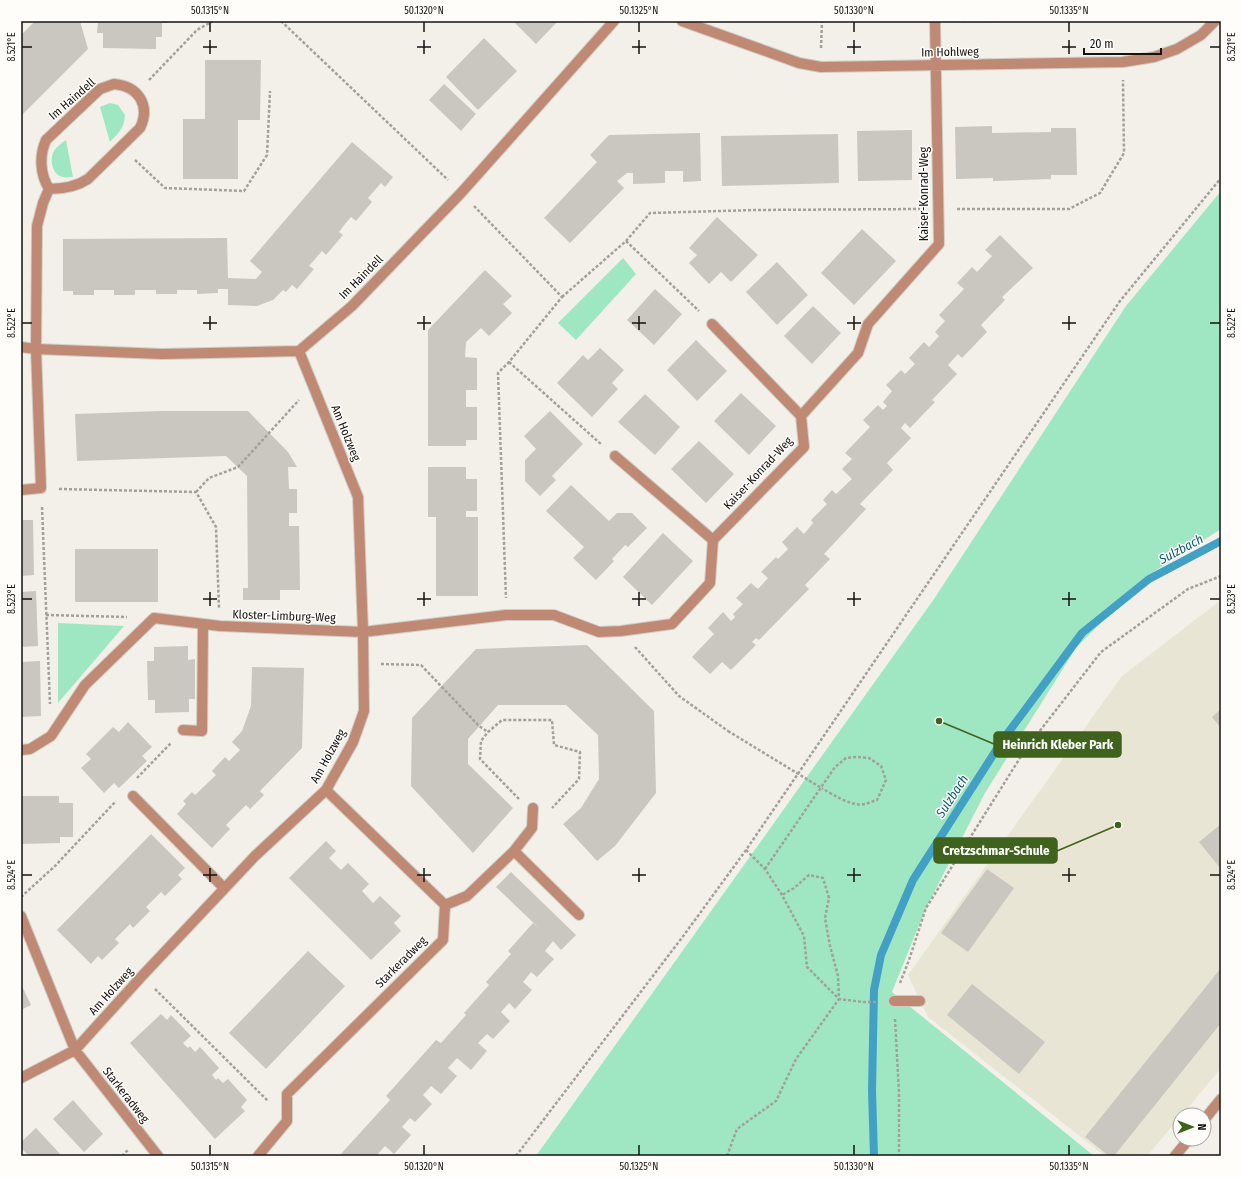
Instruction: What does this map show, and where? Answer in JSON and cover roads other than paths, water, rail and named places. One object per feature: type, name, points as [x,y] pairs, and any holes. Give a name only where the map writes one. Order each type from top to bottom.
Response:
[{"type":"street","name":"Im Haindell","points":[[299,351],[352,306],[461,193],[614,21]]},
{"type":"street","name":"Im Hohlweg","points":[[682,21],[799,64],[821,67],[1123,62],[1154,57],[1177,49],[1201,35],[1215,21]]},
{"type":"street","name":"Kaiser-Konrad-Weg","points":[[712,540],[804,447],[801,416],[858,353],[868,324],[939,244],[935,21]]},
{"type":"street","name":"Im Haindell","points":[[114,84],[123,85],[137,93],[144,110],[143,123],[136,132],[88,179],[82,183],[59,189],[48,189],[44,182],[41,158],[42,148],[46,140],[100,89],[114,84]]},
{"type":"street","points":[[21,490],[41,488],[36,349],[37,226],[42,203],[48,189]]},
{"type":"street","points":[[712,324],[801,416]]},
{"type":"street","points":[[21,347],[36,349],[162,354],[299,351]]},
{"type":"street","name":"Am Holzweg","points":[[21,1078],[75,1050],[224,888],[255,856],[326,790],[353,742],[364,711],[363,632],[358,497],[299,351]]},
{"type":"street","points":[[363,632],[506,614],[554,614],[599,632],[621,631],[672,624],[710,583],[712,540],[615,456]]},
{"type":"street","name":"Kloster-Limburg-Weg","points":[[21,750],[30,749],[51,736],[86,685],[154,618],[220,626],[363,632]]},
{"type":"street","points":[[182,730],[202,731],[203,624]]},
{"type":"street","points":[[326,790],[445,905],[467,896],[514,851],[532,828],[533,808]]},
{"type":"street","points":[[133,796],[224,888]]},
{"type":"street","points":[[514,851],[578,916]]},
{"type":"street","name":"Starkeradweg","points":[[258,1156],[287,1121],[287,1094],[443,940],[445,905]]},
{"type":"street","points":[[21,916],[75,1050]]},
{"type":"street","points":[[894,1000],[920,1001]]},
{"type":"street","name":"Starkeradweg","points":[[75,1050],[158,1156]]},
{"type":"street","points":[[1212,1111],[1221,1100]]},
{"type":"street","points":[[1175,1156],[1182,1147]]},
{"type":"waterway","name":"Sulzbach","points":[[874,1156],[872,1091],[874,990],[881,955],[913,880],[1002,741],[1082,633],[1149,579],[1221,541]]},
{"type":"place","name":"Heinrich Kleber Park","points":[[939,721]]},
{"type":"place","name":"Cretzschmar-Schule","points":[[1118,825]]}]
